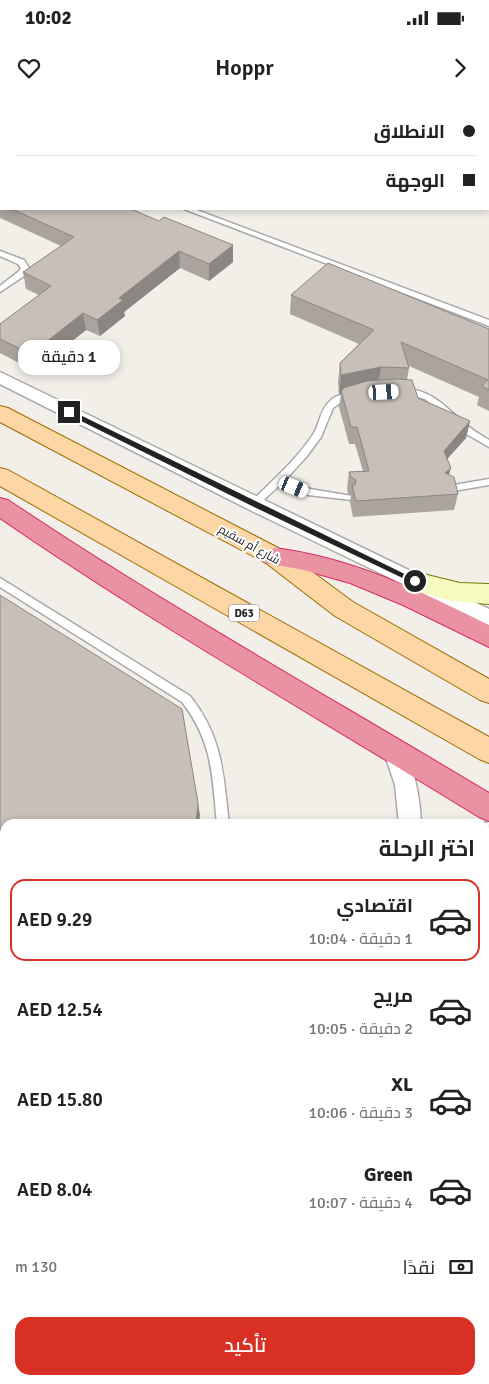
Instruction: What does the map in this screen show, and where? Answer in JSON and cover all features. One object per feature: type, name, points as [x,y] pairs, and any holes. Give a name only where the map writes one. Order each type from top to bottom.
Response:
[{"type":"highway","points":[[0,506],[142,599],[394,748],[489,808]]},
{"type":"highway","points":[[284,565],[321,563],[359,575],[489,637]]},
{"type":"highway","points":[[284,565],[349,583],[489,653]]},
{"type":"main road","name":"شارع أم سقيم","points":[[0,413],[284,565],[344,609],[489,692]]},
{"type":"main road","name":"D63","points":[[0,476],[489,751]]},
{"type":"main road","points":[[415,581],[438,589],[462,594],[489,594]]},
{"type":"street","points":[[0,377],[254,504],[489,618]]},
{"type":"street","points":[[394,748],[408,790],[410,819]]},
{"type":"lane","points":[[191,210],[489,323]]},
{"type":"lane","points":[[0,253],[21,262],[24,268],[21,274],[0,290]]},
{"type":"lane","points":[[394,391],[413,392],[428,397],[441,405],[468,430],[489,444]]},
{"type":"lane","points":[[254,504],[280,480],[319,433],[330,405],[340,399],[365,393]]},
{"type":"lane","points":[[280,480],[308,492],[350,498]]},
{"type":"lane","points":[[448,489],[489,482]]},
{"type":"lane","points":[[0,582],[186,699],[208,729],[214,747],[222,819]]},
{"type":"building","points":[[14,210],[133,210],[159,221],[164,217],[233,245],[209,264],[179,251],[119,298],[123,300],[97,320],[83,313],[31,354],[0,339],[0,324],[51,286],[23,272],[74,237]]},
{"type":"building","points":[[328,263],[489,329],[489,390],[482,386],[488,380],[401,342],[409,368],[381,367],[341,375],[340,363],[374,330],[291,295]]},
{"type":"building","points":[[412,380],[418,398],[470,421],[444,451],[451,468],[445,473],[454,477],[458,494],[356,501],[352,485],[355,485],[356,480],[351,477],[349,472],[369,471],[357,427],[351,427],[341,390],[367,381]]},
{"type":"building","points":[[0,595],[182,709],[198,803],[196,819],[0,819]]},
{"type":"route","points":[[69,412],[415,581]]}]
